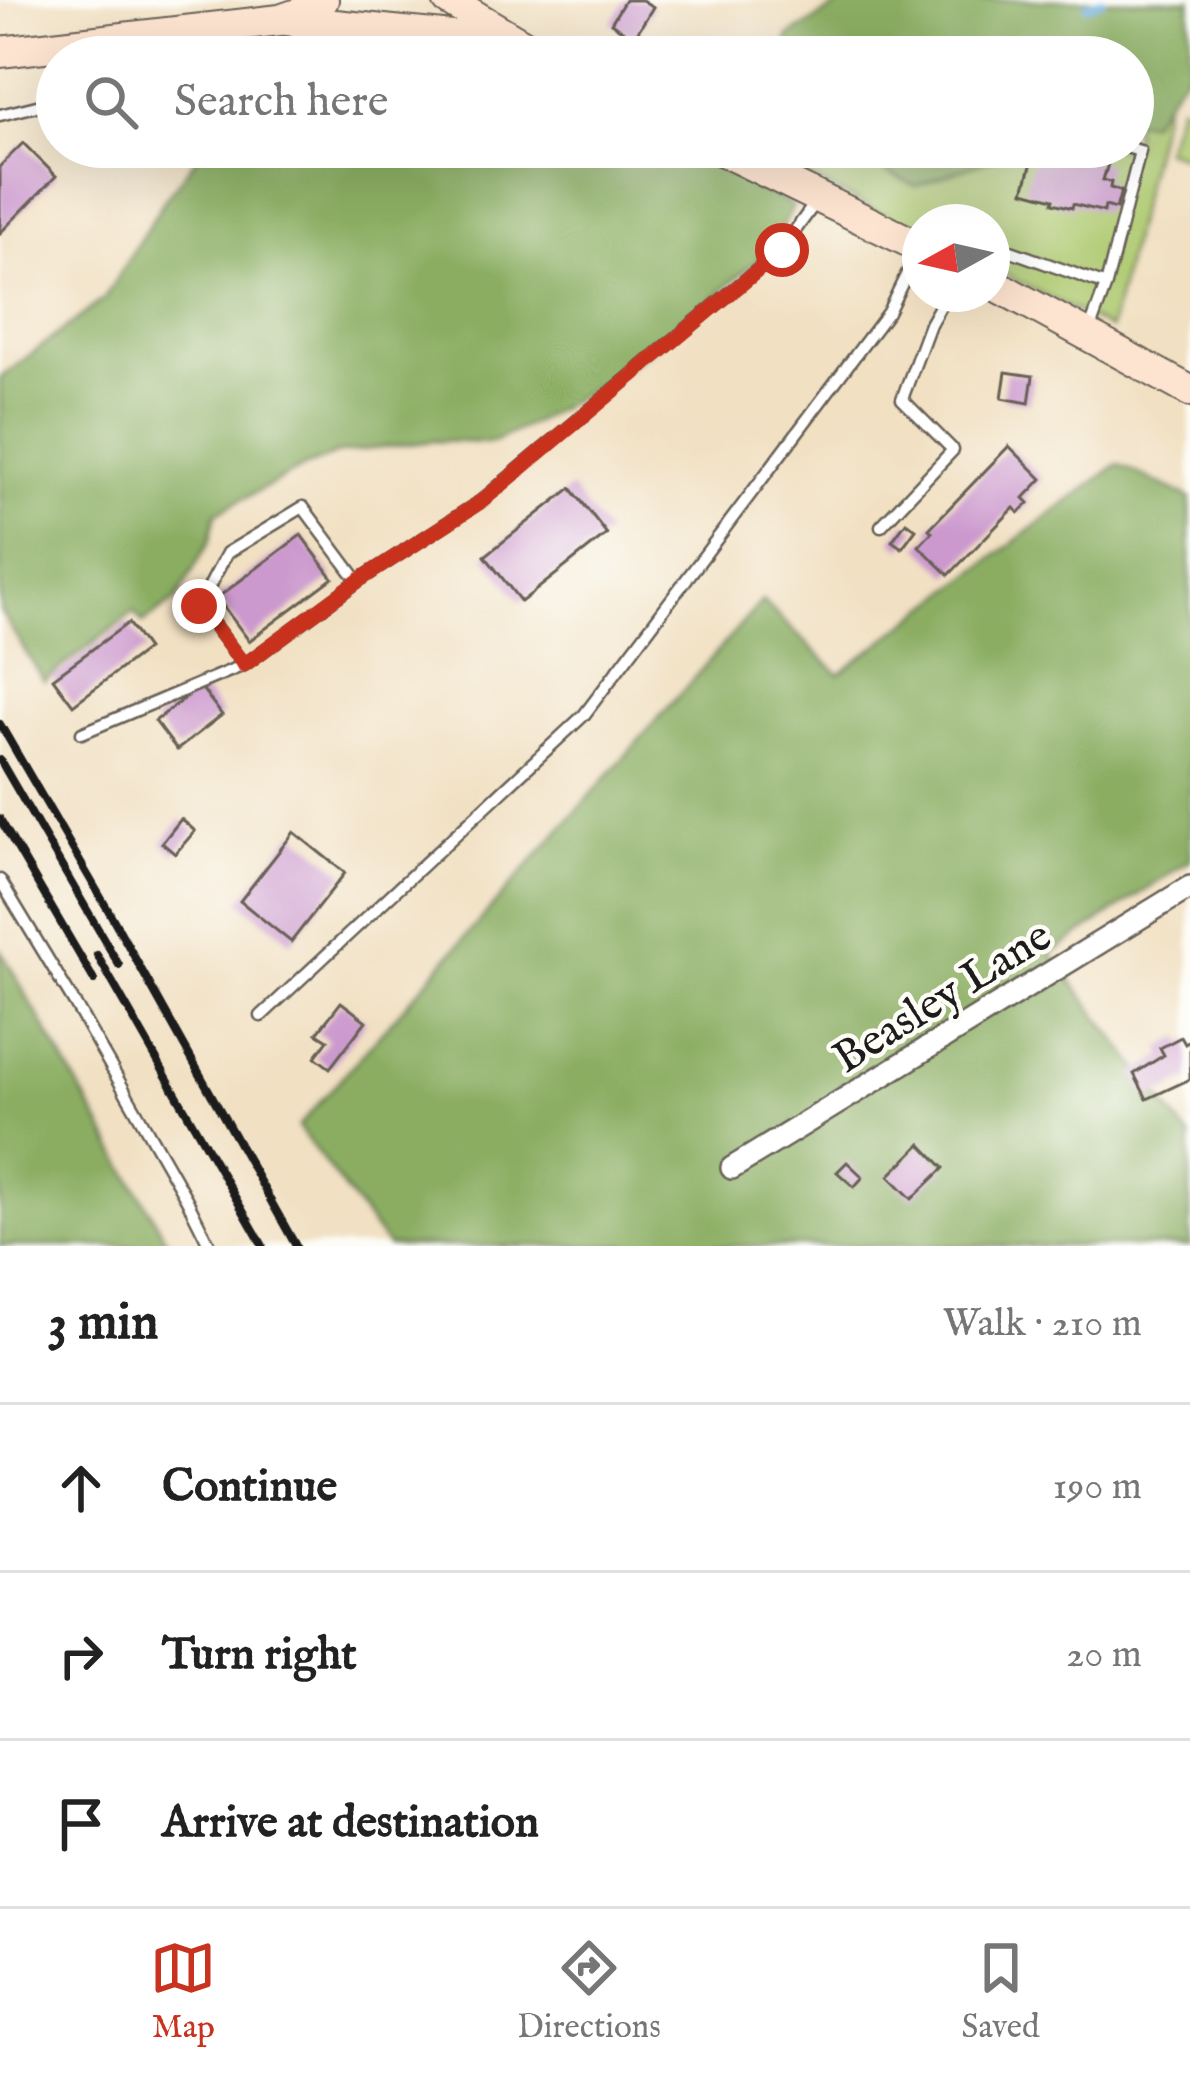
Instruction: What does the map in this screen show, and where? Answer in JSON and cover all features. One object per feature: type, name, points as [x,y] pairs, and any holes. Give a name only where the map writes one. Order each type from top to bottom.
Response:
[{"type":"street","points":[[280,20],[322,0]]},
{"type":"street","points":[[448,0],[509,36]]},
{"type":"street","points":[[137,36],[280,20],[415,36]]},
{"type":"street","points":[[0,52],[36,48]]},
{"type":"street","points":[[757,168],[902,239]]},
{"type":"street","points":[[1010,293],[1186,384]]},
{"type":"street","name":"Beasley Lane","points":[[732,1168],[1190,887]]},
{"type":"lane","points":[[220,36],[222,26]]},
{"type":"lane","points":[[0,115],[36,106]]},
{"type":"lane","points":[[1088,334],[1106,285],[1136,168]]},
{"type":"lane","points":[[82,733],[244,665],[358,581],[482,501],[782,250],[818,198]]},
{"type":"lane","points":[[1010,251],[1106,285]]},
{"type":"lane","points":[[260,1016],[584,715],[888,312],[902,284]]},
{"type":"lane","points":[[881,526],[952,450],[902,399],[937,312]]},
{"type":"lane","points":[[244,665],[199,606],[227,553],[303,507],[358,581]]},
{"type":"lane","points":[[0,880],[210,1246]]},
{"type":"green space","points":[[847,0],[1190,0],[1190,67],[1154,116],[1154,36],[789,36]]},
{"type":"green space","points":[[1189,0],[1154,146],[1154,36]]},
{"type":"green space","points":[[1179,105],[1190,109],[1190,158],[1164,150]]},
{"type":"green space","points":[[189,168],[717,168],[793,206],[773,246],[679,328],[624,369],[539,420],[491,443],[433,441],[340,453],[216,513],[210,540],[176,600],[143,623],[134,612],[44,681],[0,611],[0,378],[104,299]]},
{"type":"green space","points":[[809,168],[1149,168],[1110,329],[1010,277],[1010,204],[902,204],[902,223],[804,175]]},
{"type":"green space","points":[[878,168],[965,168],[916,186]]},
{"type":"green space","points":[[1118,464],[1190,498],[1190,860],[1051,954],[1190,1137],[1190,1246],[387,1246],[298,1127],[762,601],[839,674]]},
{"type":"green space","points":[[0,949],[170,1246],[0,1246]]},
{"type":"building","points":[[625,0],[642,0],[653,7],[635,36],[611,23]]},
{"type":"building","points":[[23,143],[36,156],[36,168],[48,168],[56,176],[0,233],[0,166]]},
{"type":"building","points":[[1030,168],[1107,168],[1103,180],[1121,191],[1116,209],[1105,206],[1104,212],[1073,204],[1072,208],[1024,191]]},
{"type":"building","points":[[1006,372],[1033,376],[1029,403],[1002,398]]},
{"type":"building","points":[[1009,446],[1042,479],[1024,498],[1029,503],[1019,513],[1014,508],[949,575],[919,546],[932,532],[929,529]]},
{"type":"building","points":[[571,488],[607,534],[521,602],[485,556]]},
{"type":"building","points":[[906,522],[916,529],[902,548],[892,541]]},
{"type":"building","points":[[301,535],[333,578],[249,641],[217,598]]},
{"type":"building","points":[[128,623],[147,649],[73,705],[53,678]]},
{"type":"building","points":[[200,686],[222,715],[177,750],[155,721]]},
{"type":"building","points":[[181,819],[195,831],[175,854],[162,843]]},
{"type":"building","points":[[294,832],[345,873],[291,942],[240,901]]},
{"type":"building","points":[[341,1002],[366,1021],[330,1068],[315,1057],[328,1040],[317,1033]]},
{"type":"building","points":[[1181,1037],[1185,1044],[1190,1041],[1190,1079],[1147,1099],[1134,1074],[1164,1055],[1160,1048]]},
{"type":"building","points":[[921,1144],[944,1168],[912,1199],[889,1176]]},
{"type":"building","points":[[847,1162],[863,1177],[854,1187],[837,1172]]},
{"type":"waterway","points":[[1087,6],[1102,0]]},
{"type":"railway","points":[[0,724],[296,1246]]},
{"type":"railway","points":[[0,760],[119,965]]},
{"type":"railway","points":[[0,819],[94,980]]},
{"type":"railway","points":[[97,955],[263,1246]]},
{"type":"route","points":[[199,606],[244,665],[358,581],[482,501],[782,250]]}]
